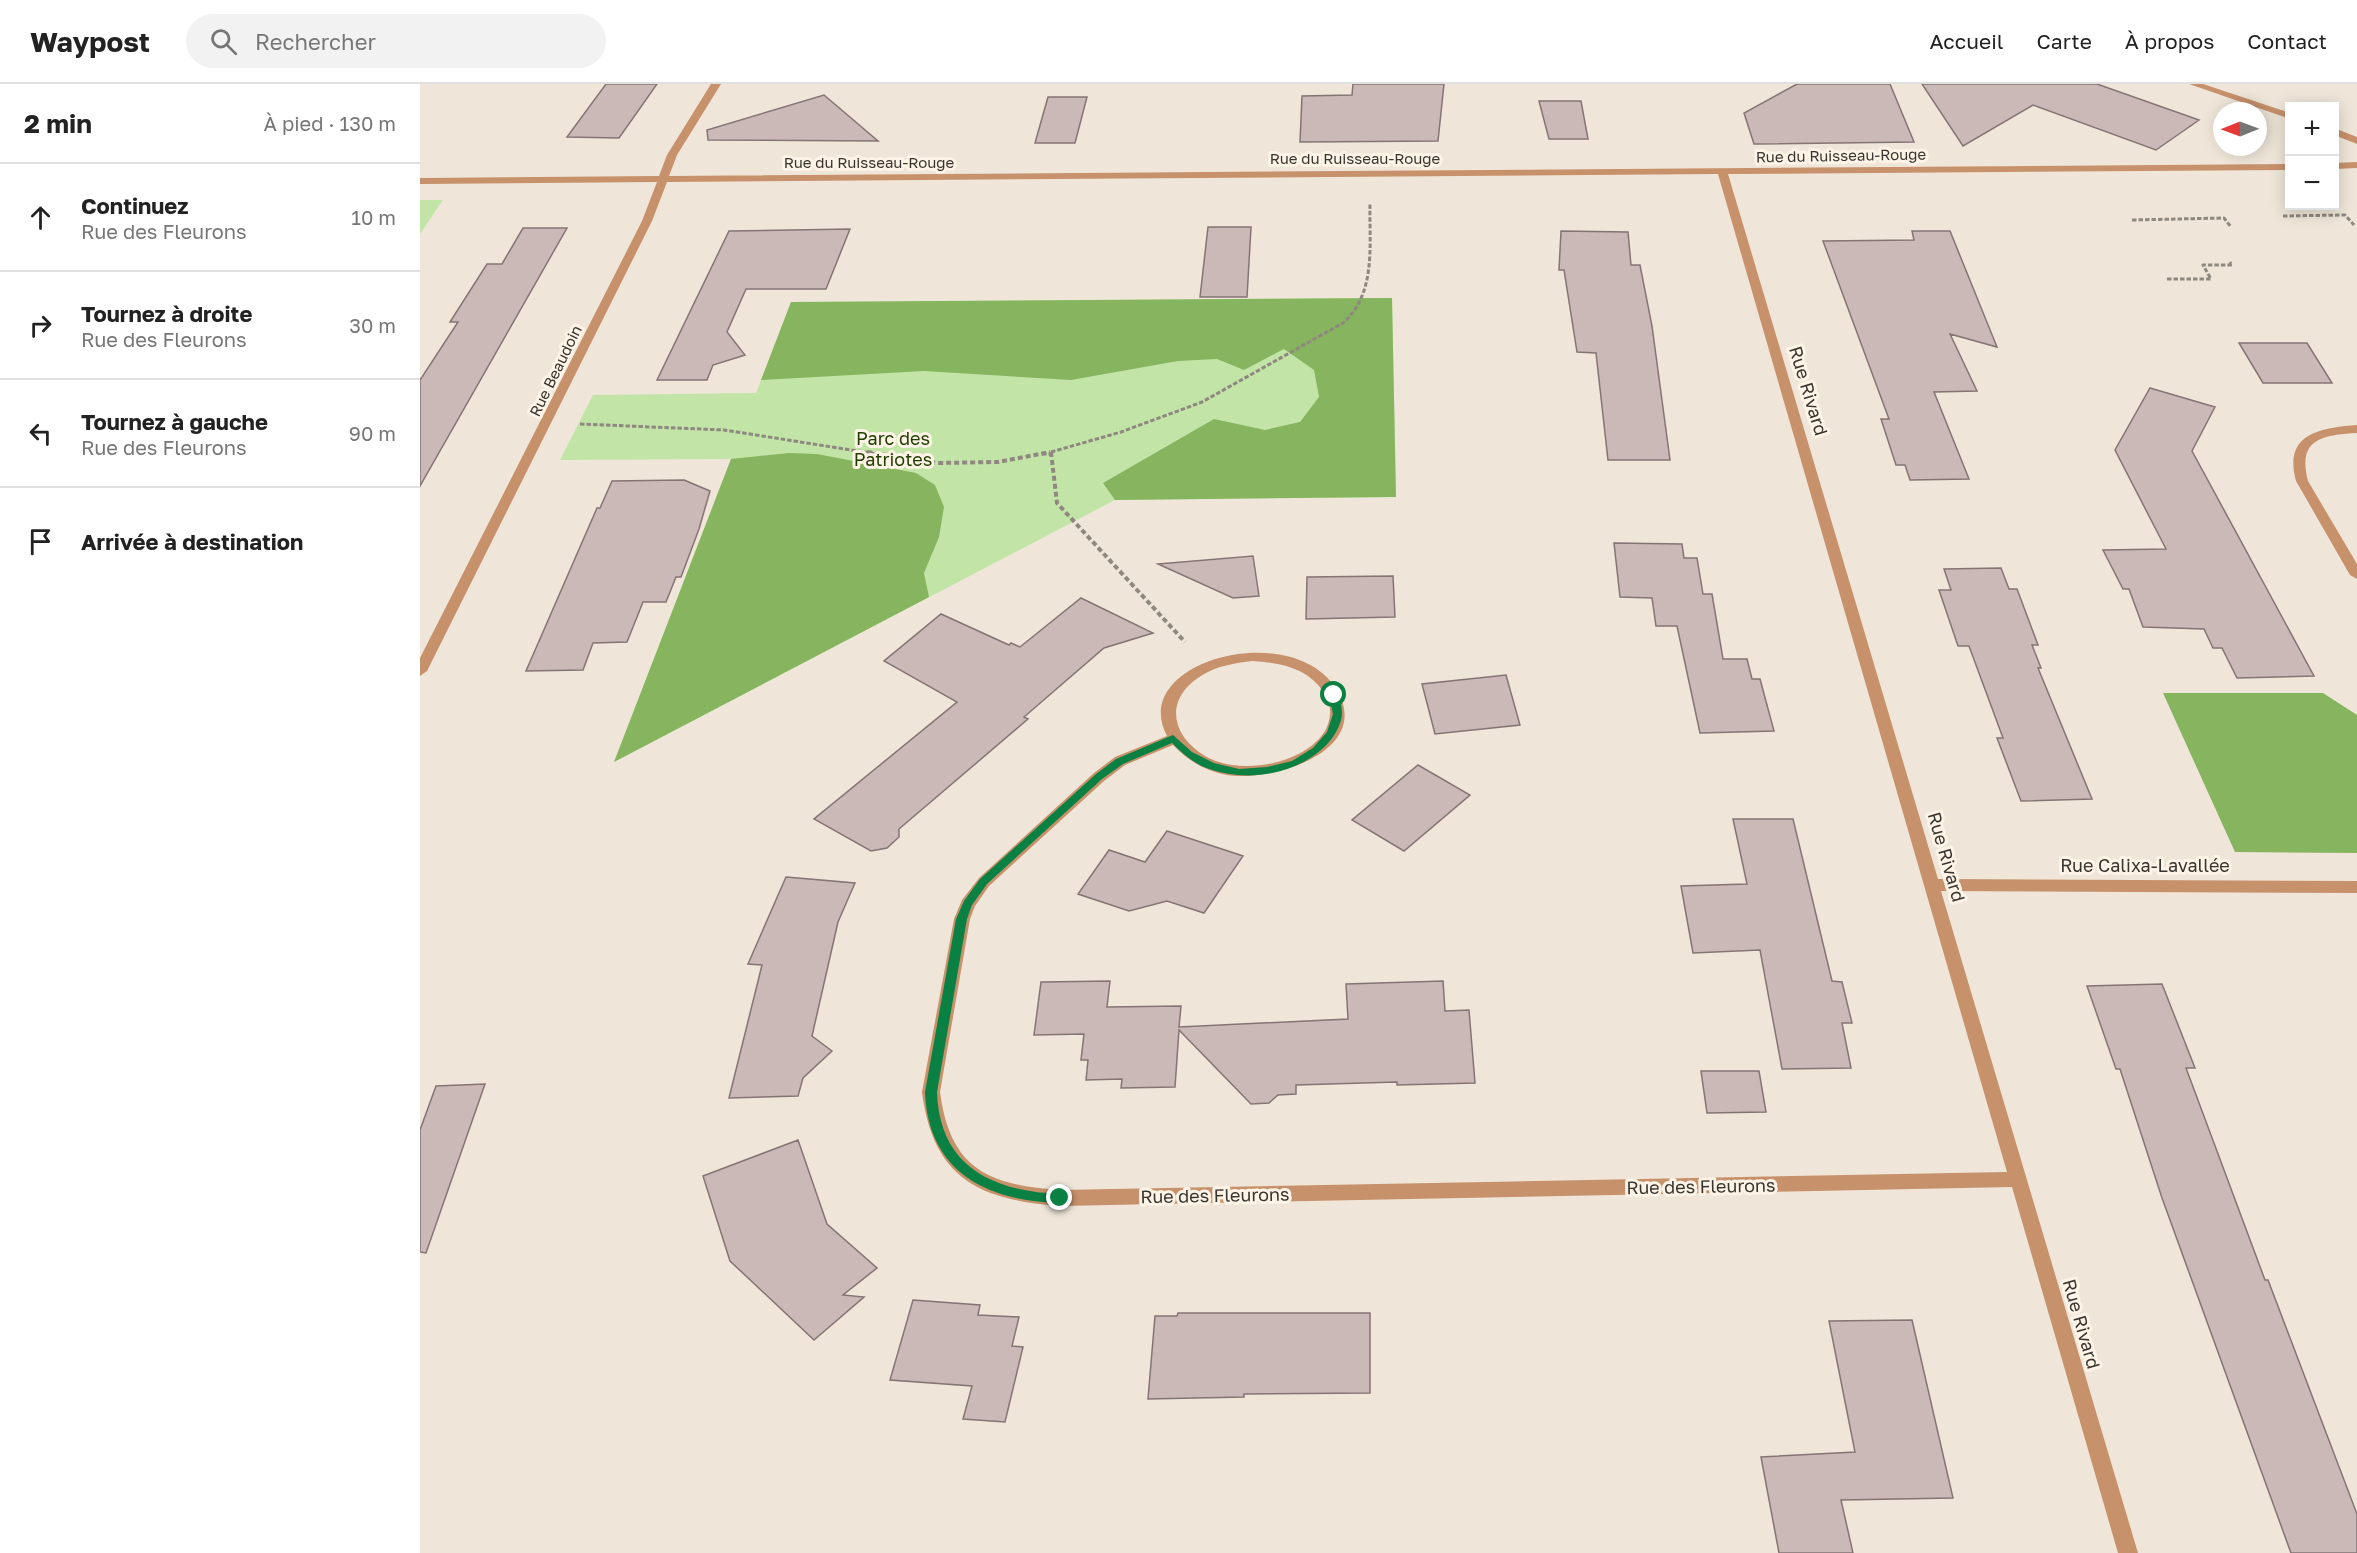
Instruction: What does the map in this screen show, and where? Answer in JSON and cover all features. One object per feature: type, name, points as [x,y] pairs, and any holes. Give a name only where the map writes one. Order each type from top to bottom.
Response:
[{"type":"street","name":"Rue Beaudoin","points":[[420,671],[647,221],[672,155],[716,84]]},
{"type":"street","points":[[2194,84],[2285,115]]},
{"type":"street","points":[[2339,133],[2357,141]]},
{"type":"street","points":[[2339,166],[2357,165]]},
{"type":"street","name":"Rue du Ruisseau-Rouge","points":[[420,182],[2285,167]]},
{"type":"street","name":"Rue Rivard","points":[[1723,172],[1934,885],[2128,1553]]},
{"type":"street","points":[[2357,429],[2341,429],[2321,434],[2306,442],[2298,453],[2296,466],[2302,481],[2357,575]]},
{"type":"street","points":[[1252,656],[1279,658],[1303,666],[1322,679],[1334,695],[1338,714],[1331,733],[1317,750],[1295,763],[1267,771],[1239,772],[1204,762],[1189,754],[1173,739],[1168,720],[1170,701],[1182,684],[1207,667],[1225,660],[1252,656]]},
{"type":"street","name":"Rue des Fleurons","points":[[1173,739],[1120,761],[1099,777],[984,882],[968,904],[962,919],[933,1080],[932,1113],[938,1134],[950,1154],[966,1170],[986,1184],[1038,1198],[1060,1198],[2019,1179]]},
{"type":"street","name":"Rue Calixa-Lavallée","points":[[1934,885],[2357,887]]},
{"type":"path","points":[[546,425],[708,428],[937,463],[998,462],[1051,452],[1122,432],[1202,402],[1343,323],[1356,311],[1363,299],[1366,285],[1371,174]]},
{"type":"path","points":[[2283,216],[2345,215],[2354,225]]},
{"type":"path","points":[[2132,220],[2224,218],[2230,227]]},
{"type":"path","points":[[2167,279],[2211,279],[2203,265],[2232,265],[2230,262]]},
{"type":"path","points":[[1051,452],[1057,503],[1207,667]]},
{"type":"green space","points":[[420,200],[443,200],[420,234]]},
{"type":"green space","name":"Parc des Patriotes","points":[[1392,298],[1396,497],[1115,500],[614,762],[731,459],[560,460],[593,395],[756,393],[791,302]]},
{"type":"green space","points":[[1392,298],[1396,497],[1115,500],[1103,483],[1214,419],[1265,430],[1300,422],[1319,397],[1314,370],[1284,349],[1244,370],[1217,359],[1178,361],[1071,380],[924,371],[761,380],[791,302]]},
{"type":"green space","points":[[789,453],[817,454],[916,473],[935,485],[944,507],[939,537],[924,573],[929,597],[614,762],[731,459]]},
{"type":"green space","points":[[2163,693],[2323,693],[2357,715],[2357,853],[2235,852]]},
{"type":"building","points":[[606,84],[657,84],[619,138],[567,137]]},
{"type":"building","points":[[1353,84],[1444,84],[1438,141],[1300,142],[1302,96],[1352,95]]},
{"type":"building","points":[[1797,84],[1890,84],[1914,142],[1754,144],[1744,113]]},
{"type":"building","points":[[1922,84],[2097,84],[2199,120],[2156,150],[2033,105],[1963,146]]},
{"type":"building","points":[[824,95],[878,141],[708,140],[707,130]]},
{"type":"building","points":[[1048,97],[1087,97],[1075,143],[1035,143]]},
{"type":"building","points":[[1539,101],[1581,101],[1588,139],[1549,139]]},
{"type":"building","points":[[1208,227],[1251,227],[1247,297],[1200,297]]},
{"type":"building","points":[[523,228],[567,228],[420,486],[420,380],[458,322],[450,322],[487,264],[502,264]]},
{"type":"building","points":[[850,229],[826,289],[746,289],[727,332],[745,355],[713,365],[707,380],[657,380],[729,231]]},
{"type":"building","points":[[1561,231],[1628,232],[1631,265],[1640,265],[1652,326],[1670,460],[1608,460],[1596,353],[1577,352],[1564,270],[1559,270]]},
{"type":"building","points":[[1912,231],[1950,231],[1997,347],[1950,334],[1977,391],[1934,392],[1969,479],[1910,480],[1905,465],[1896,465],[1881,419],[1889,419],[1823,241],[1914,240]]},
{"type":"building","points":[[2239,343],[2307,343],[2332,383],[2263,383]]},
{"type":"building","points":[[2150,388],[2215,407],[2192,451],[2314,676],[2237,678],[2222,648],[2213,648],[2204,629],[2143,627],[2129,589],[2123,589],[2103,550],[2166,549],[2115,450]]},
{"type":"building","points":[[684,480],[710,491],[681,577],[676,577],[666,602],[643,602],[627,642],[593,643],[583,670],[526,671],[597,508],[600,508],[612,481]]},
{"type":"building","points":[[1614,543],[1682,544],[1684,558],[1697,558],[1703,594],[1712,594],[1723,659],[1747,659],[1752,679],[1760,679],[1774,731],[1700,733],[1677,626],[1656,626],[1652,598],[1620,597]]},
{"type":"building","points":[[1253,556],[1259,596],[1233,598],[1158,564]]},
{"type":"building","points":[[2001,568],[2009,589],[2017,589],[2038,645],[2032,645],[2041,668],[2038,668],[2092,799],[2021,801],[1997,738],[2003,738],[1969,646],[1958,646],[1939,590],[1951,590],[1944,569]]},
{"type":"building","points":[[1393,576],[1395,617],[1306,619],[1307,577]]},
{"type":"building","points":[[1081,598],[1153,633],[1104,648],[1024,717],[1028,719],[899,829],[899,837],[887,848],[871,851],[814,819],[957,702],[884,661],[941,614],[1009,645],[1011,643],[1020,647]]},
{"type":"building","points":[[1506,675],[1520,725],[1435,734],[1422,684]]},
{"type":"building","points":[[1418,765],[1470,795],[1404,851],[1352,820]]},
{"type":"building","points":[[1733,819],[1793,819],[1832,981],[1842,982],[1852,1023],[1842,1023],[1851,1068],[1782,1069],[1760,950],[1693,953],[1681,886],[1747,884]]},
{"type":"building","points":[[1167,831],[1243,856],[1204,913],[1167,901],[1129,911],[1078,894],[1109,850],[1145,862]]},
{"type":"building","points":[[786,877],[855,883],[838,922],[812,1036],[832,1051],[803,1078],[798,1096],[729,1098],[762,965],[748,964]]},
{"type":"building","points":[[1110,981],[1107,1007],[1181,1006],[1179,1027],[1348,1019],[1346,984],[1443,981],[1445,1011],[1469,1010],[1475,1083],[1397,1085],[1397,1082],[1296,1085],[1296,1094],[1278,1095],[1269,1103],[1251,1104],[1179,1030],[1175,1087],[1121,1088],[1122,1079],[1086,1080],[1088,1060],[1081,1060],[1084,1034],[1034,1035],[1041,982]]},
{"type":"building","points":[[2162,984],[2195,1068],[2186,1068],[2265,1280],[2268,1280],[2357,1514],[2357,1553],[2291,1553],[2162,1198],[2120,1069],[2116,1069],[2087,986]]},
{"type":"building","points":[[1701,1071],[1759,1071],[1766,1112],[1707,1113]]},
{"type":"building","points":[[485,1084],[426,1253],[420,1252],[420,1130],[436,1086]]},
{"type":"building","points":[[798,1140],[827,1224],[877,1268],[843,1295],[864,1297],[814,1340],[730,1261],[703,1176]]},
{"type":"building","points":[[913,1300],[980,1305],[978,1315],[1019,1317],[1012,1346],[1023,1347],[1005,1422],[963,1419],[972,1386],[890,1380]]},
{"type":"building","points":[[1178,1313],[1370,1313],[1370,1393],[1244,1394],[1244,1397],[1148,1399],[1155,1316],[1177,1316]]},
{"type":"building","points":[[1912,1320],[1953,1498],[1841,1500],[1853,1553],[1779,1553],[1761,1457],[1855,1452],[1829,1321]]},
{"type":"route","points":[[1060,1198],[1038,1198],[986,1184],[966,1170],[950,1154],[938,1134],[932,1113],[931,1092],[962,919],[968,904],[984,882],[1099,777],[1120,761],[1173,739],[1189,754],[1211,766],[1239,772],[1267,771],[1295,763],[1317,750],[1331,733],[1338,714],[1334,695]]}]
